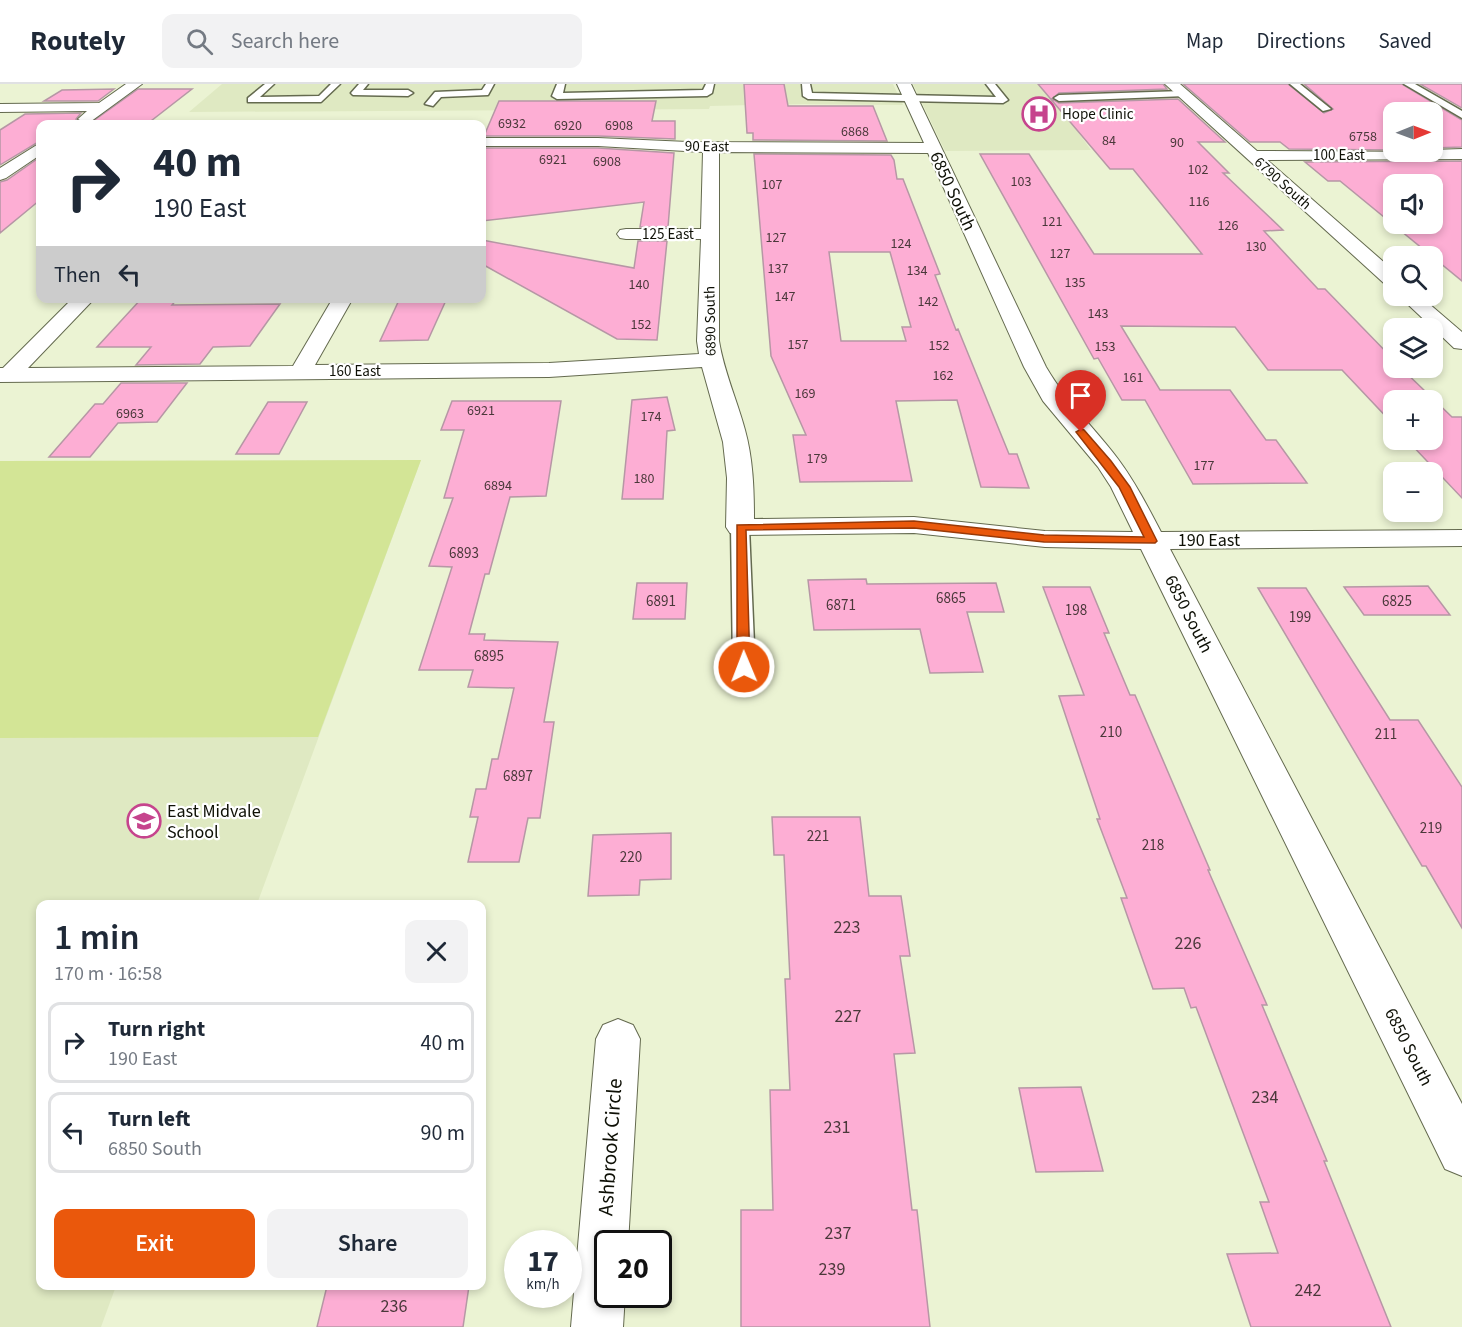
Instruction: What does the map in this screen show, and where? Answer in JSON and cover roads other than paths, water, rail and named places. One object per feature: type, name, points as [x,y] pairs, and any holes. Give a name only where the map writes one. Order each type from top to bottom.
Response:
[{"type":"street","points":[[83,120],[135,84]]},
{"type":"street","name":"6790 South","points":[[1178,89],[1383,272]]},
{"type":"street","name":"6850 South","points":[[917,91],[932,148],[1035,366],[1051,396],[1108,463],[1124,487],[1462,1152]]},
{"type":"street","points":[[0,108],[102,107]]},
{"type":"street","name":"90 East","points":[[486,142],[598,142],[711,147],[932,148]]},
{"type":"street","name":"6890 South","points":[[711,147],[708,341],[710,360],[738,454],[741,527]]},
{"type":"street","points":[[0,176],[36,151]]},
{"type":"street","name":"100 East","points":[[1252,156],[1462,154]]},
{"type":"street","name":"125 East","points":[[626,234],[710,234]]},
{"type":"street","points":[[4,375],[80,303]]},
{"type":"street","points":[[300,372],[340,303]]},
{"type":"street","points":[[1420,306],[1462,343]]},
{"type":"street","name":"160 East","points":[[4,375],[594,369],[710,360]]},
{"type":"street","name":"190 East","points":[[741,527],[914,525],[1044,539],[1151,541],[1462,538]]},
{"type":"street","name":"Ashbrook Circle","points":[[597,1327],[618,1039]]},
{"type":"lane","points":[[270,84],[251,100],[321,99],[336,84]]},
{"type":"lane","points":[[364,84],[356,93],[408,93]]},
{"type":"lane","points":[[430,104],[438,94],[485,93],[490,84]]},
{"type":"lane","points":[[561,84],[557,96],[607,95],[669,89],[707,93],[710,84]]},
{"type":"lane","points":[[607,95],[609,84]]},
{"type":"lane","points":[[806,84],[808,96],[917,91],[1003,100],[990,84]]},
{"type":"lane","points":[[1294,84],[1326,109]]},
{"type":"lane","points":[[1408,84],[1462,115]]},
{"type":"lane","points":[[1059,98],[1178,89]]},
{"type":"lane","points":[[741,527],[744,667]]},
{"type":"place","name":"Hope Clinic","points":[[1039,114]]},
{"type":"place","name":"East Midvale School","points":[[144,821]]}]
